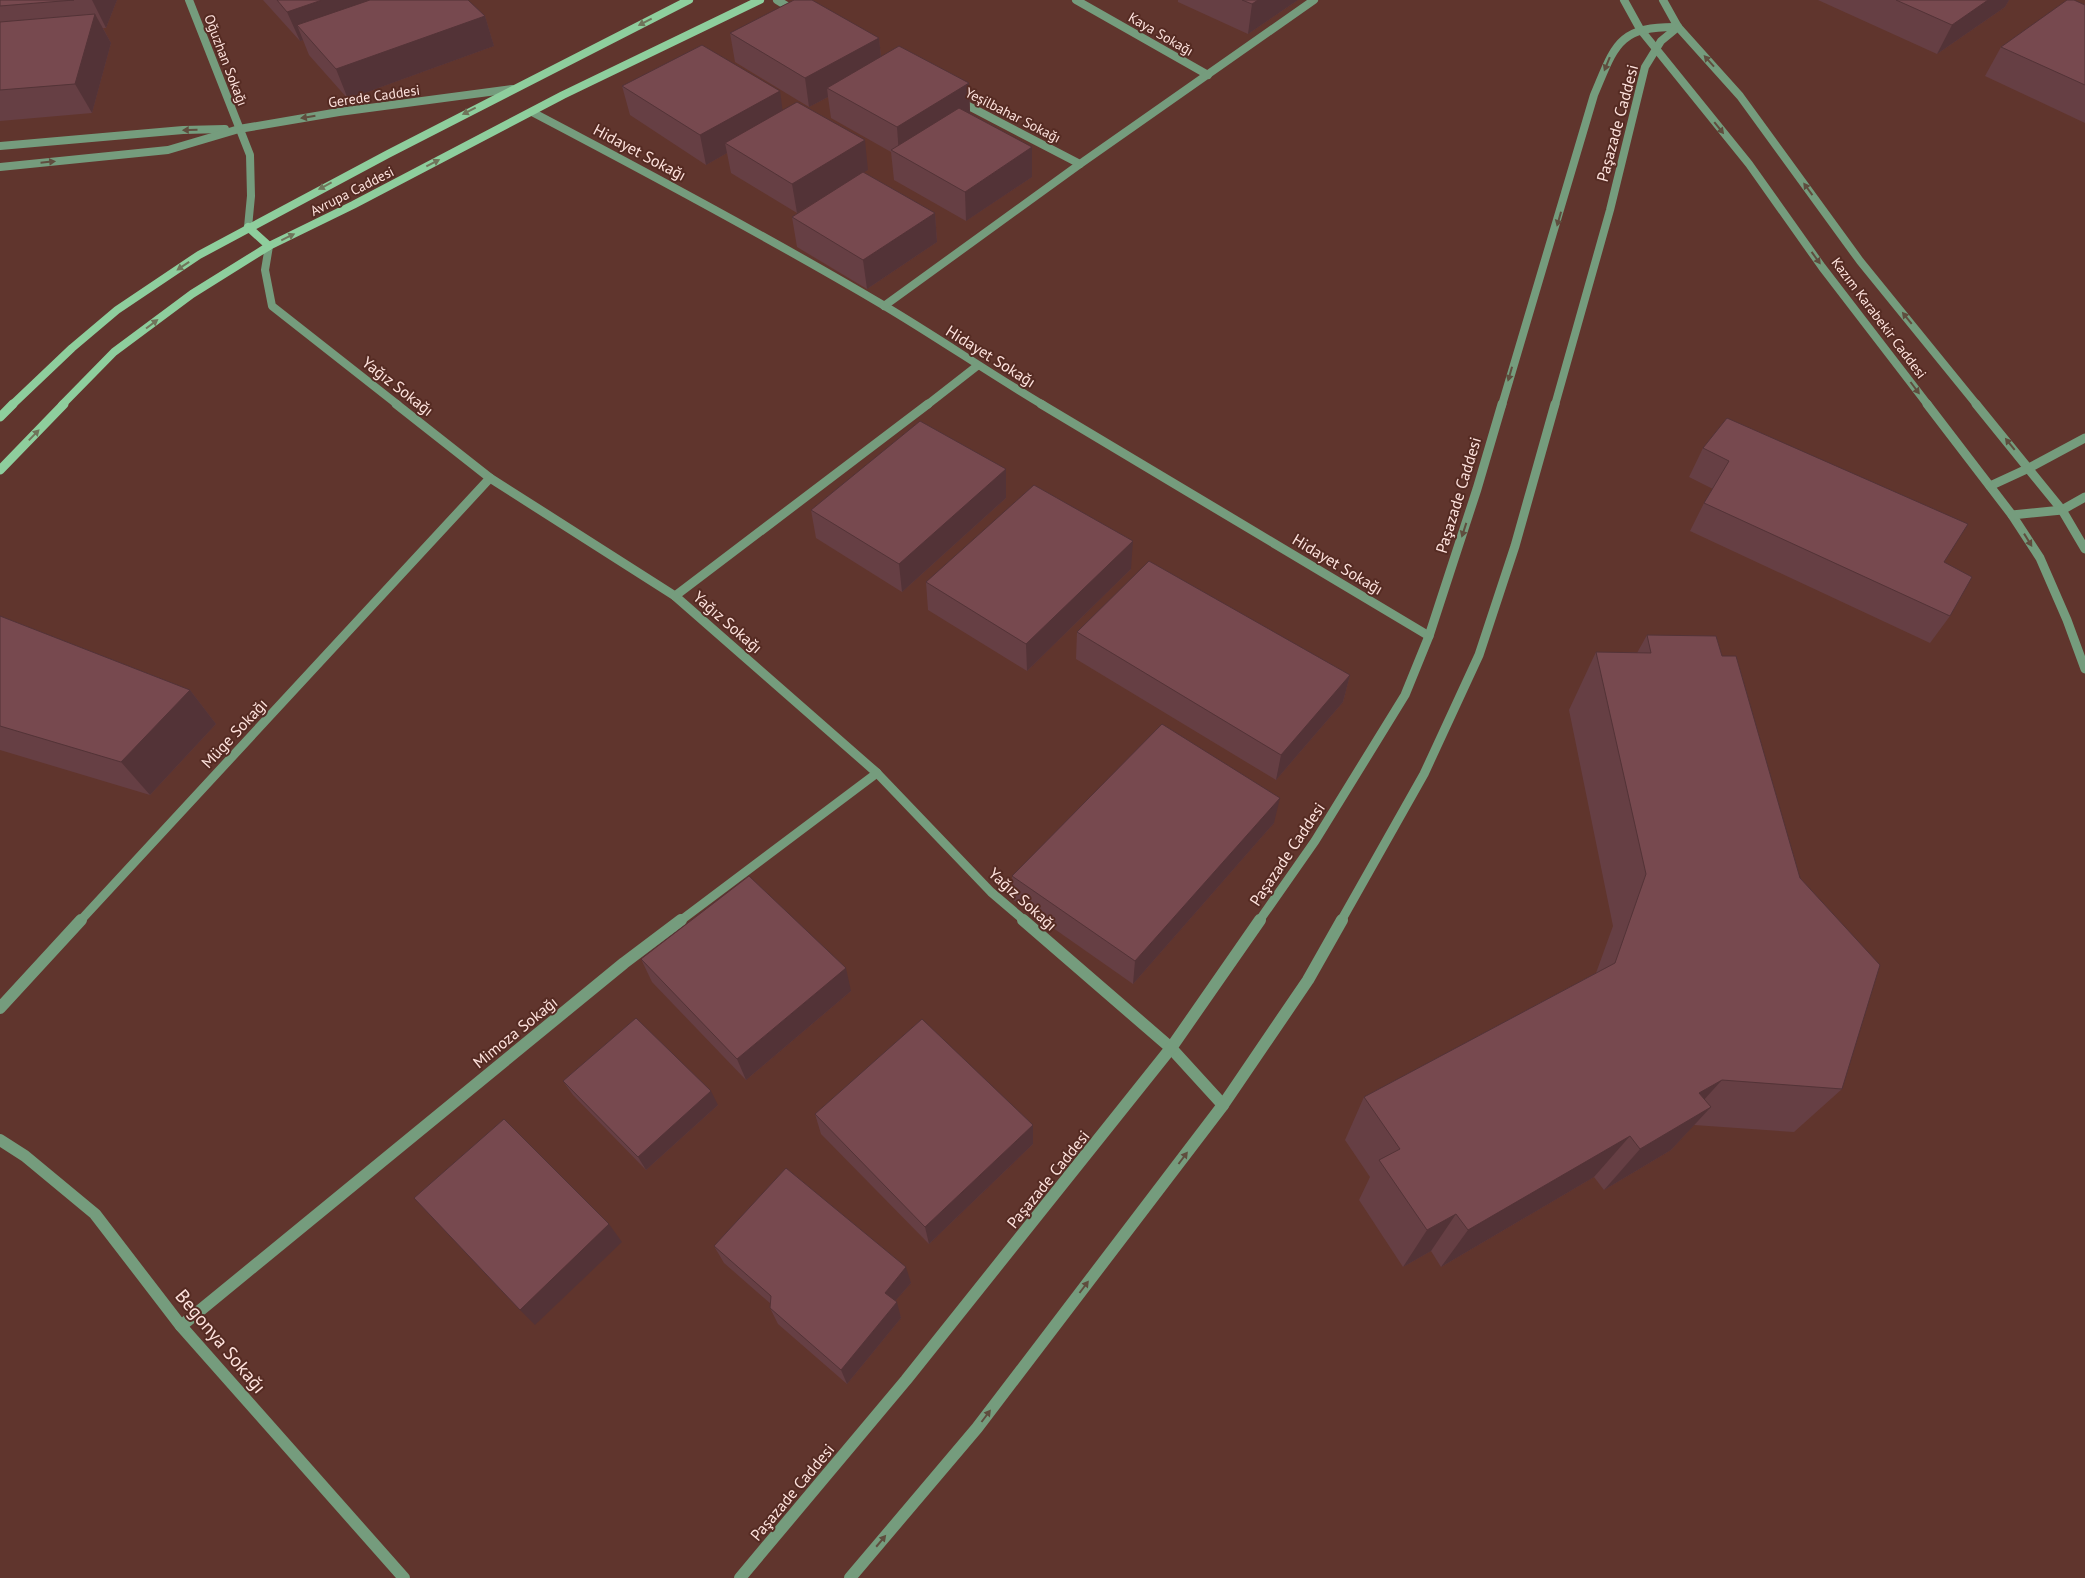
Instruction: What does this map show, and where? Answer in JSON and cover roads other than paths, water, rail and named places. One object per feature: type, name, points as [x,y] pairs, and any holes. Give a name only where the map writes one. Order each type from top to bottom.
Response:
[{"type":"main road","name":"Avrupa Caddesi","points":[[0,416],[52,365],[118,310],[195,258],[248,227],[512,89],[689,0]]},
{"type":"main road","name":"Avrupa Caddesi","points":[[0,470],[114,352],[192,294],[269,246],[362,201],[572,91],[760,0]]},
{"type":"main road","points":[[248,227],[269,246]]},
{"type":"street","name":"Oğuzhan Sokağı","points":[[189,0],[250,155],[251,196],[248,227]]},
{"type":"street","points":[[777,0],[801,14]]},
{"type":"street","name":"Kaya Sokağı","points":[[1076,0],[1208,75]]},
{"type":"street","points":[[884,306],[1080,164],[1314,0]]},
{"type":"street","name":"Kazım Karabekir Caddesi","points":[[1624,0],[1640,30],[1749,164],[1822,267],[2012,515],[2040,558],[2067,620],[2085,669]]},
{"type":"street","points":[[1663,0],[1678,27],[1740,96],[1860,261],[2062,510],[2085,549]]},
{"type":"street","points":[[1640,30],[1659,26],[1678,27]]},
{"type":"street","name":"Paşazade Caddesi","points":[[850,1578],[977,1428],[1223,1105],[1313,972],[1424,774],[1479,655],[1515,546],[1610,210],[1645,67],[1661,41],[1678,27]]},
{"type":"street","name":"Paşazade Caddesi","points":[[740,1578],[906,1380],[1171,1048],[1315,841],[1405,695],[1429,636],[1477,490],[1594,95],[1612,51],[1628,36],[1640,30]]},
{"type":"street","name":"Gerede Caddesi","points":[[0,167],[168,150],[239,129],[339,112],[512,89]]},
{"type":"street","name":"Yeşilbahar Sokağı","points":[[952,98],[1080,164]]},
{"type":"street","name":"Hidayet Sokağı","points":[[532,112],[678,189],[884,306],[977,366],[1429,636]]},
{"type":"street","name":"Gerede Caddesi","points":[[0,146],[183,130],[239,129]]},
{"type":"street","name":"Yağız Sokağı","points":[[269,246],[265,270],[272,306],[490,478],[675,596],[877,773],[991,892],[1171,1048],[1223,1105]]},
{"type":"street","points":[[675,596],[977,366]]},
{"type":"street","points":[[1990,486],[2029,468],[2085,438]]},
{"type":"street","name":"Müge Sokağı","points":[[0,1008],[490,478]]},
{"type":"street","points":[[2012,515],[2062,510],[2085,497]]},
{"type":"street","name":"Mimoza Sokağı","points":[[181,1326],[624,963],[877,773]]},
{"type":"street","name":"Begonya Sokağı","points":[[0,1140],[25,1156],[95,1214],[181,1326],[404,1578]]}]
